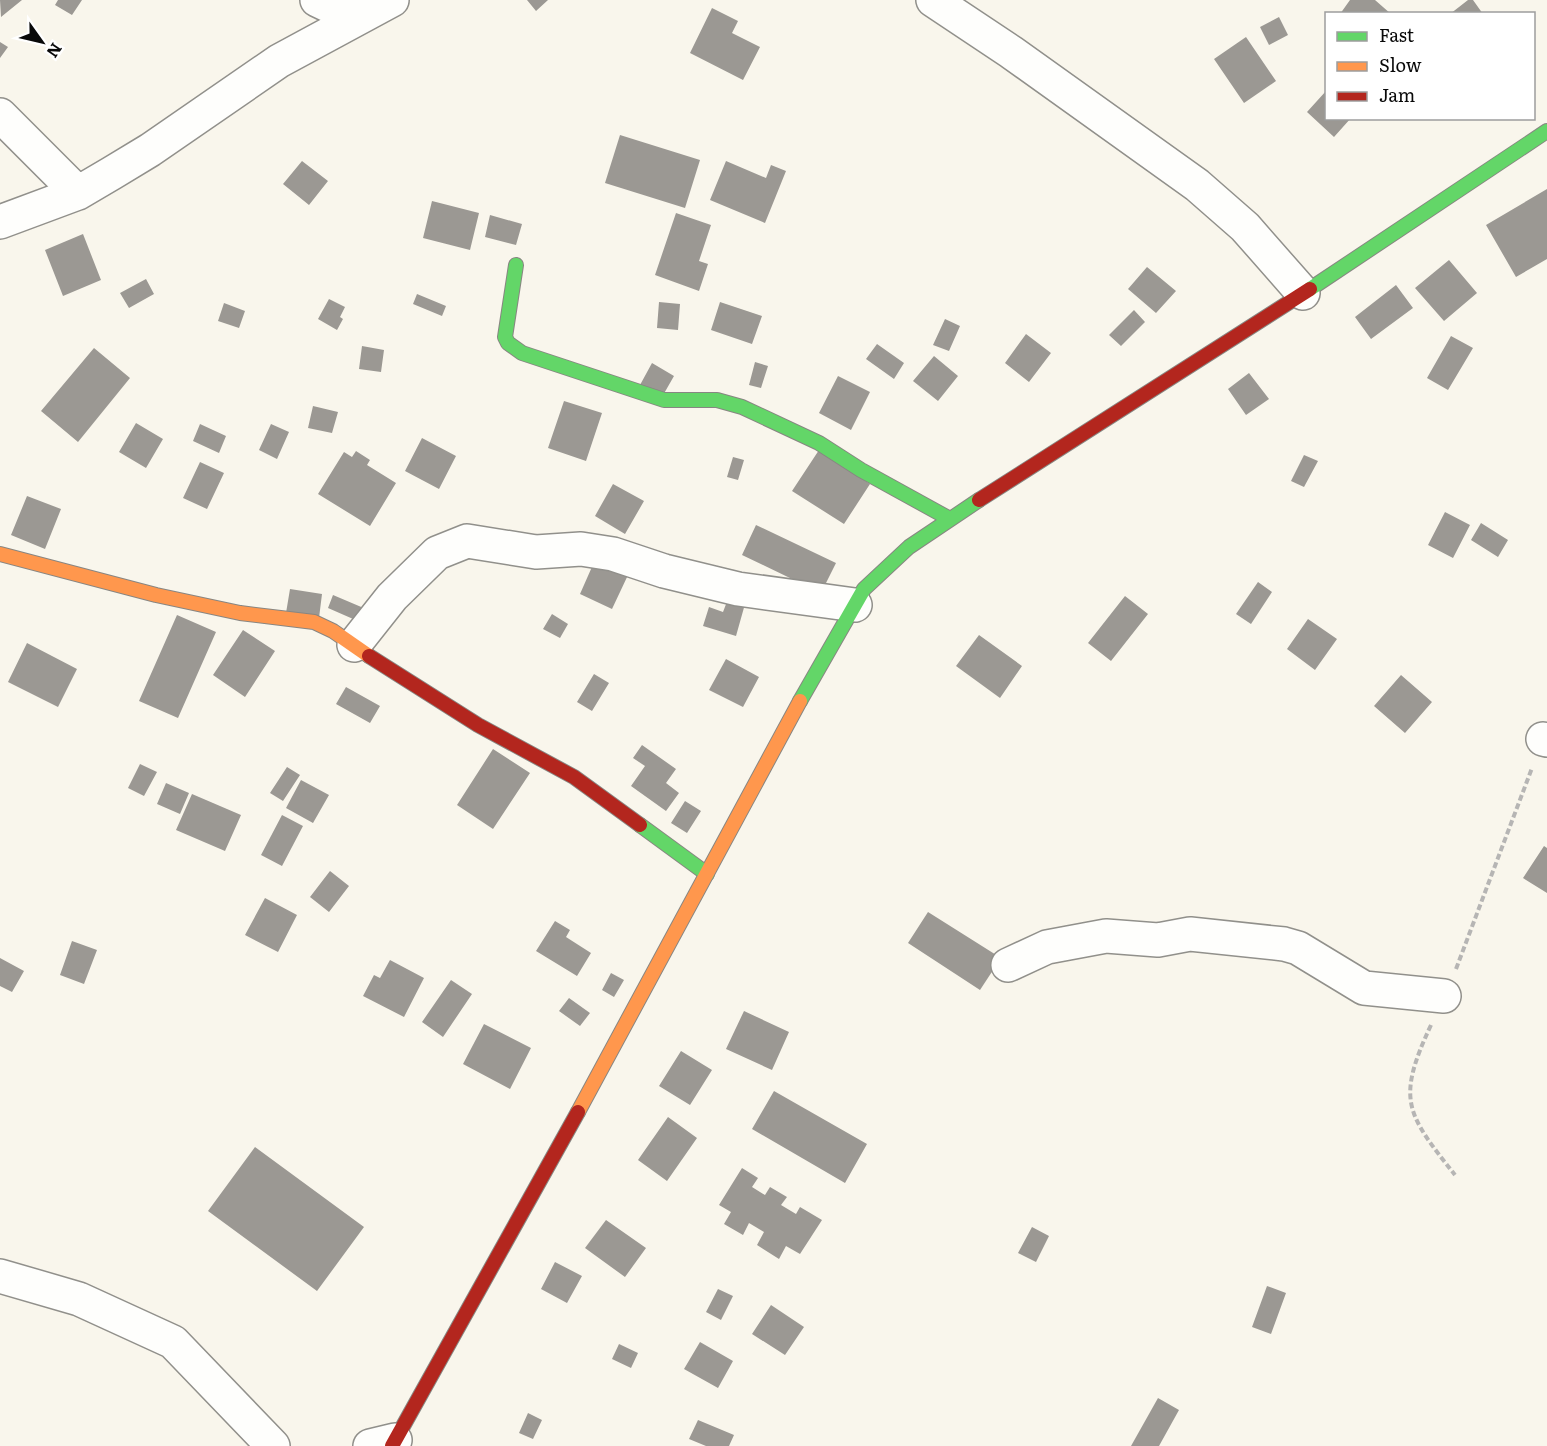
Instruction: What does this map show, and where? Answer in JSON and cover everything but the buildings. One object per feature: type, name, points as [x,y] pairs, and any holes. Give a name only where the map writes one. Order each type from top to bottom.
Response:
[{"type":"street","points":[[317,0],[344,13],[363,15]]},
{"type":"street","points":[[0,222],[78,193],[150,150],[279,61],[392,0]]},
{"type":"street","points":[[933,0],[1011,52],[1197,185],[1245,227],[1263,251],[1303,293]]},
{"type":"street","points":[[0,115],[78,193]]},
{"type":"street","points":[[386,1444],[707,874],[816,667],[864,589],[909,547],[950,519],[1303,293],[1547,131]]},
{"type":"street","points":[[516,265],[505,337],[508,343],[522,353],[664,400],[717,400],[742,407],[819,443],[861,470],[950,519]]},
{"type":"street","points":[[354,645],[392,597],[437,553],[467,541],[536,552],[581,549],[613,554],[664,571],[738,589],[855,605]]},
{"type":"street","points":[[0,554],[208,607],[314,622],[354,645],[394,675],[478,725],[574,777],[707,874]]},
{"type":"street","points":[[1008,965],[1047,947],[1081,939],[1106,936],[1170,940],[1190,934],[1284,944],[1298,948],[1364,988],[1444,996]]},
{"type":"street","points":[[0,1276],[79,1299],[173,1342],[273,1446]]},
{"type":"path","points":[[1455,1174],[1423,1134],[1413,1113],[1409,1092],[1417,1056],[1462,956],[1545,740]]},
{"type":"traffic: fast","points":[[1310,289],[1547,131]]},
{"type":"traffic: fast","points":[[516,265],[505,337],[508,343],[522,353],[664,400],[717,400],[742,407],[819,443],[861,470],[950,519]]},
{"type":"traffic: fast","points":[[800,701],[864,589],[909,547],[979,500]]},
{"type":"traffic: fast","points":[[640,825],[707,874]]},
{"type":"traffic: slow","points":[[0,554],[156,595],[240,613],[314,622],[333,631],[369,656]]},
{"type":"traffic: slow","points":[[578,1112],[800,701]]},
{"type":"traffic: jam","points":[[979,500],[1310,289]]},
{"type":"traffic: jam","points":[[369,656],[478,725],[574,777],[640,825]]},
{"type":"traffic: jam","points":[[392,1446],[578,1112]]}]
